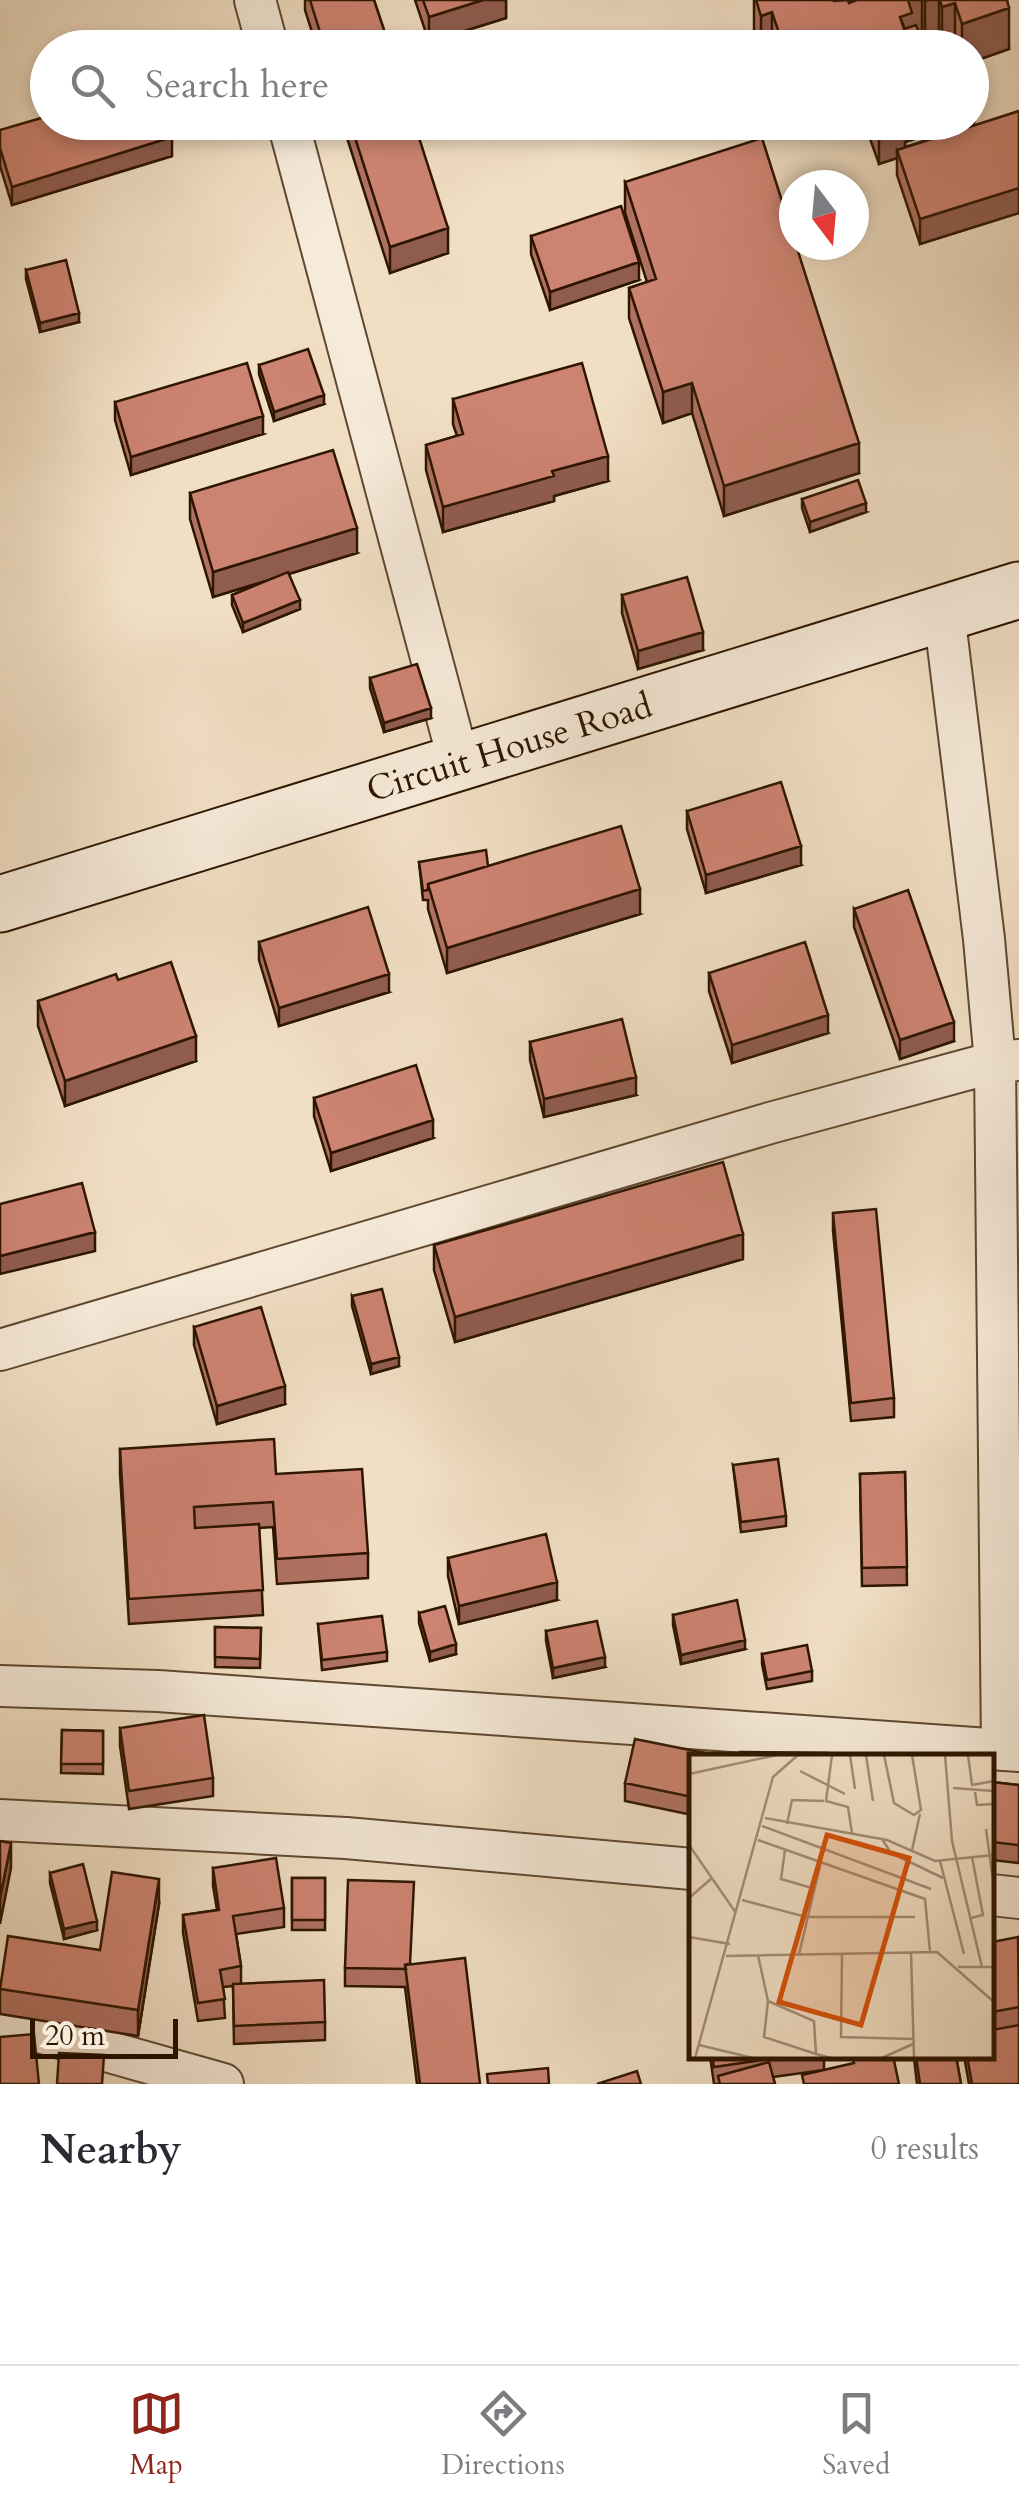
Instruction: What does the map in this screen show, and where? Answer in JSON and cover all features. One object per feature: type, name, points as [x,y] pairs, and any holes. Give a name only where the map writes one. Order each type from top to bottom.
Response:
[{"type":"street","points":[[255,0],[263,30]]},
{"type":"street","points":[[293,140],[459,762]]},
{"type":"street","name":"Circuit House Road","points":[[0,904],[1019,590]]},
{"type":"street","points":[[0,1686],[197,1693],[1010,1751],[1007,1061],[984,939],[944,613]]},
{"type":"street","points":[[0,1350],[770,1123],[1007,1061]]},
{"type":"street","points":[[0,1820],[346,1838],[689,1869]]},
{"type":"street","points":[[994,1895],[1019,1898]]},
{"type":"street","points":[[0,2021],[223,2084]]},
{"type":"building","points":[[310,0],[374,0],[384,30],[319,30]]},
{"type":"building","points":[[423,0],[483,0],[429,17]]},
{"type":"building","points":[[756,0],[908,0],[912,13],[900,17],[904,29],[916,25],[918,30],[778,30],[772,12],[761,16]]},
{"type":"building","points":[[940,0],[1007,0],[1009,8],[962,24],[955,3],[942,7]]},
{"type":"building","points":[[1019,111],[1019,188],[920,219],[897,150],[928,140],[989,140],[989,121]]},
{"type":"building","points":[[30,121],[30,140],[162,140],[12,187],[0,148],[0,130]]},
{"type":"building","points":[[356,140],[420,140],[448,228],[390,247]]},
{"type":"building","points":[[763,140],[779,192],[779,260],[801,260],[859,443],[724,486],[692,383],[663,392],[629,288],[656,279],[625,182]]},
{"type":"building","points":[[621,206],[639,262],[550,292],[531,236]]},
{"type":"building","points":[[66,260],[79,313],[40,323],[26,270]]},
{"type":"building","points":[[308,349],[324,395],[274,412],[259,365]]},
{"type":"building","points":[[247,363],[263,416],[131,457],[115,402]]},
{"type":"building","points":[[582,363],[608,456],[552,471],[554,476],[443,507],[426,445],[463,434],[453,399]]},
{"type":"building","points":[[333,450],[357,528],[213,572],[190,493]]},
{"type":"building","points":[[858,480],[866,503],[810,522],[802,499]]},
{"type":"building","points":[[288,572],[300,600],[243,623],[232,595]]},
{"type":"building","points":[[687,577],[703,632],[638,651],[622,595]]},
{"type":"building","points":[[417,664],[431,708],[384,723],[370,678]]},
{"type":"building","points":[[781,782],[801,846],[706,875],[687,811]]},
{"type":"building","points":[[621,826],[640,889],[447,948],[428,884]]},
{"type":"building","points":[[486,850],[488,866],[428,884],[428,890],[423,891],[419,862]]},
{"type":"building","points":[[908,890],[954,1022],[900,1040],[854,909]]},
{"type":"building","points":[[368,907],[389,974],[279,1008],[259,942]]},
{"type":"building","points":[[805,942],[828,1015],[732,1045],[709,973]]},
{"type":"building","points":[[171,962],[196,1036],[65,1081],[38,1001],[116,974],[118,980]]},
{"type":"building","points":[[622,1019],[636,1077],[544,1099],[530,1042]]},
{"type":"building","points":[[416,1065],[433,1120],[331,1153],[314,1098]]},
{"type":"building","points":[[723,1162],[743,1234],[455,1317],[434,1245]]},
{"type":"building","points":[[82,1183],[95,1232],[0,1256],[0,1204]]},
{"type":"building","points":[[876,1209],[894,1398],[851,1403],[833,1213]]},
{"type":"building","points":[[382,1289],[399,1357],[371,1364],[352,1296]]},
{"type":"building","points":[[261,1307],[285,1386],[217,1406],[194,1327]]},
{"type":"building","points":[[274,1439],[276,1474],[362,1469],[368,1553],[277,1559],[273,1502],[194,1507],[195,1528],[259,1524],[263,1590],[129,1599],[120,1449]]},
{"type":"building","points":[[778,1459],[786,1516],[741,1522],[733,1465]]},
{"type":"building","points":[[905,1472],[907,1567],[862,1568],[860,1474]]},
{"type":"building","points":[[546,1534],[557,1582],[459,1606],[448,1558]]},
{"type":"building","points":[[737,1600],[745,1640],[681,1655],[673,1615]]},
{"type":"building","points":[[445,1606],[456,1644],[430,1652],[419,1613]]},
{"type":"building","points":[[382,1616],[387,1652],[322,1660],[318,1624]]},
{"type":"building","points":[[597,1621],[605,1657],[553,1668],[546,1631]]},
{"type":"building","points":[[215,1627],[261,1628],[260,1659],[215,1657]]},
{"type":"building","points":[[807,1645],[812,1671],[767,1680],[762,1654]]},
{"type":"building","points":[[204,1715],[213,1778],[129,1791],[120,1728]]},
{"type":"building","points":[[62,1730],[103,1731],[103,1764],[61,1764]]},
{"type":"building","points":[[635,1739],[710,1754],[689,1754],[689,1796],[625,1783]]},
{"type":"building","points":[[740,1752],[829,1753],[829,1754]]},
{"type":"building","points":[[994,1782],[1019,1785],[1019,1845],[994,1842]]},
{"type":"building","points":[[0,1841],[11,1843],[0,1898]]},
{"type":"building","points":[[276,1858],[284,1908],[233,1916],[241,1966],[220,1970],[225,1999],[198,2003],[183,1915],[219,1910],[213,1868]]},
{"type":"building","points":[[83,1864],[97,1921],[64,1929],[50,1873]]},
{"type":"building","points":[[112,1872],[159,1879],[138,2010],[0,1989],[8,1936],[100,1950]]},
{"type":"building","points":[[292,1878],[325,1878],[325,1920],[292,1920]]},
{"type":"building","points":[[348,1880],[414,1882],[410,1964],[405,1965],[406,1969],[345,1968]]},
{"type":"building","points":[[1018,1937],[1019,2007],[994,2012],[994,1942]]},
{"type":"building","points":[[465,1958],[480,2084],[420,2084],[405,1965]]},
{"type":"building","points":[[324,1980],[325,2022],[234,2026],[233,1984]]},
{"type":"building","points":[[1019,2025],[1019,2084],[972,2084],[968,2059],[994,2059],[994,2030]]},
{"type":"building","points":[[34,2034],[39,2084],[0,2084],[0,2037]]},
{"type":"building","points":[[59,2053],[104,2055],[102,2084],[57,2084]]},
{"type":"building","points":[[713,2059],[769,2059],[714,2067]]},
{"type":"building","points":[[853,2059],[894,2059],[899,2084],[804,2084],[802,2075],[854,2063]]},
{"type":"building","points":[[916,2059],[957,2059],[961,2084],[920,2084]]},
{"type":"building","points":[[769,2062],[775,2084],[720,2084],[718,2076]]},
{"type":"building","points":[[548,2068],[549,2084],[488,2084],[487,2074]]},
{"type":"building","points":[[637,2071],[641,2084],[597,2084]]}]
